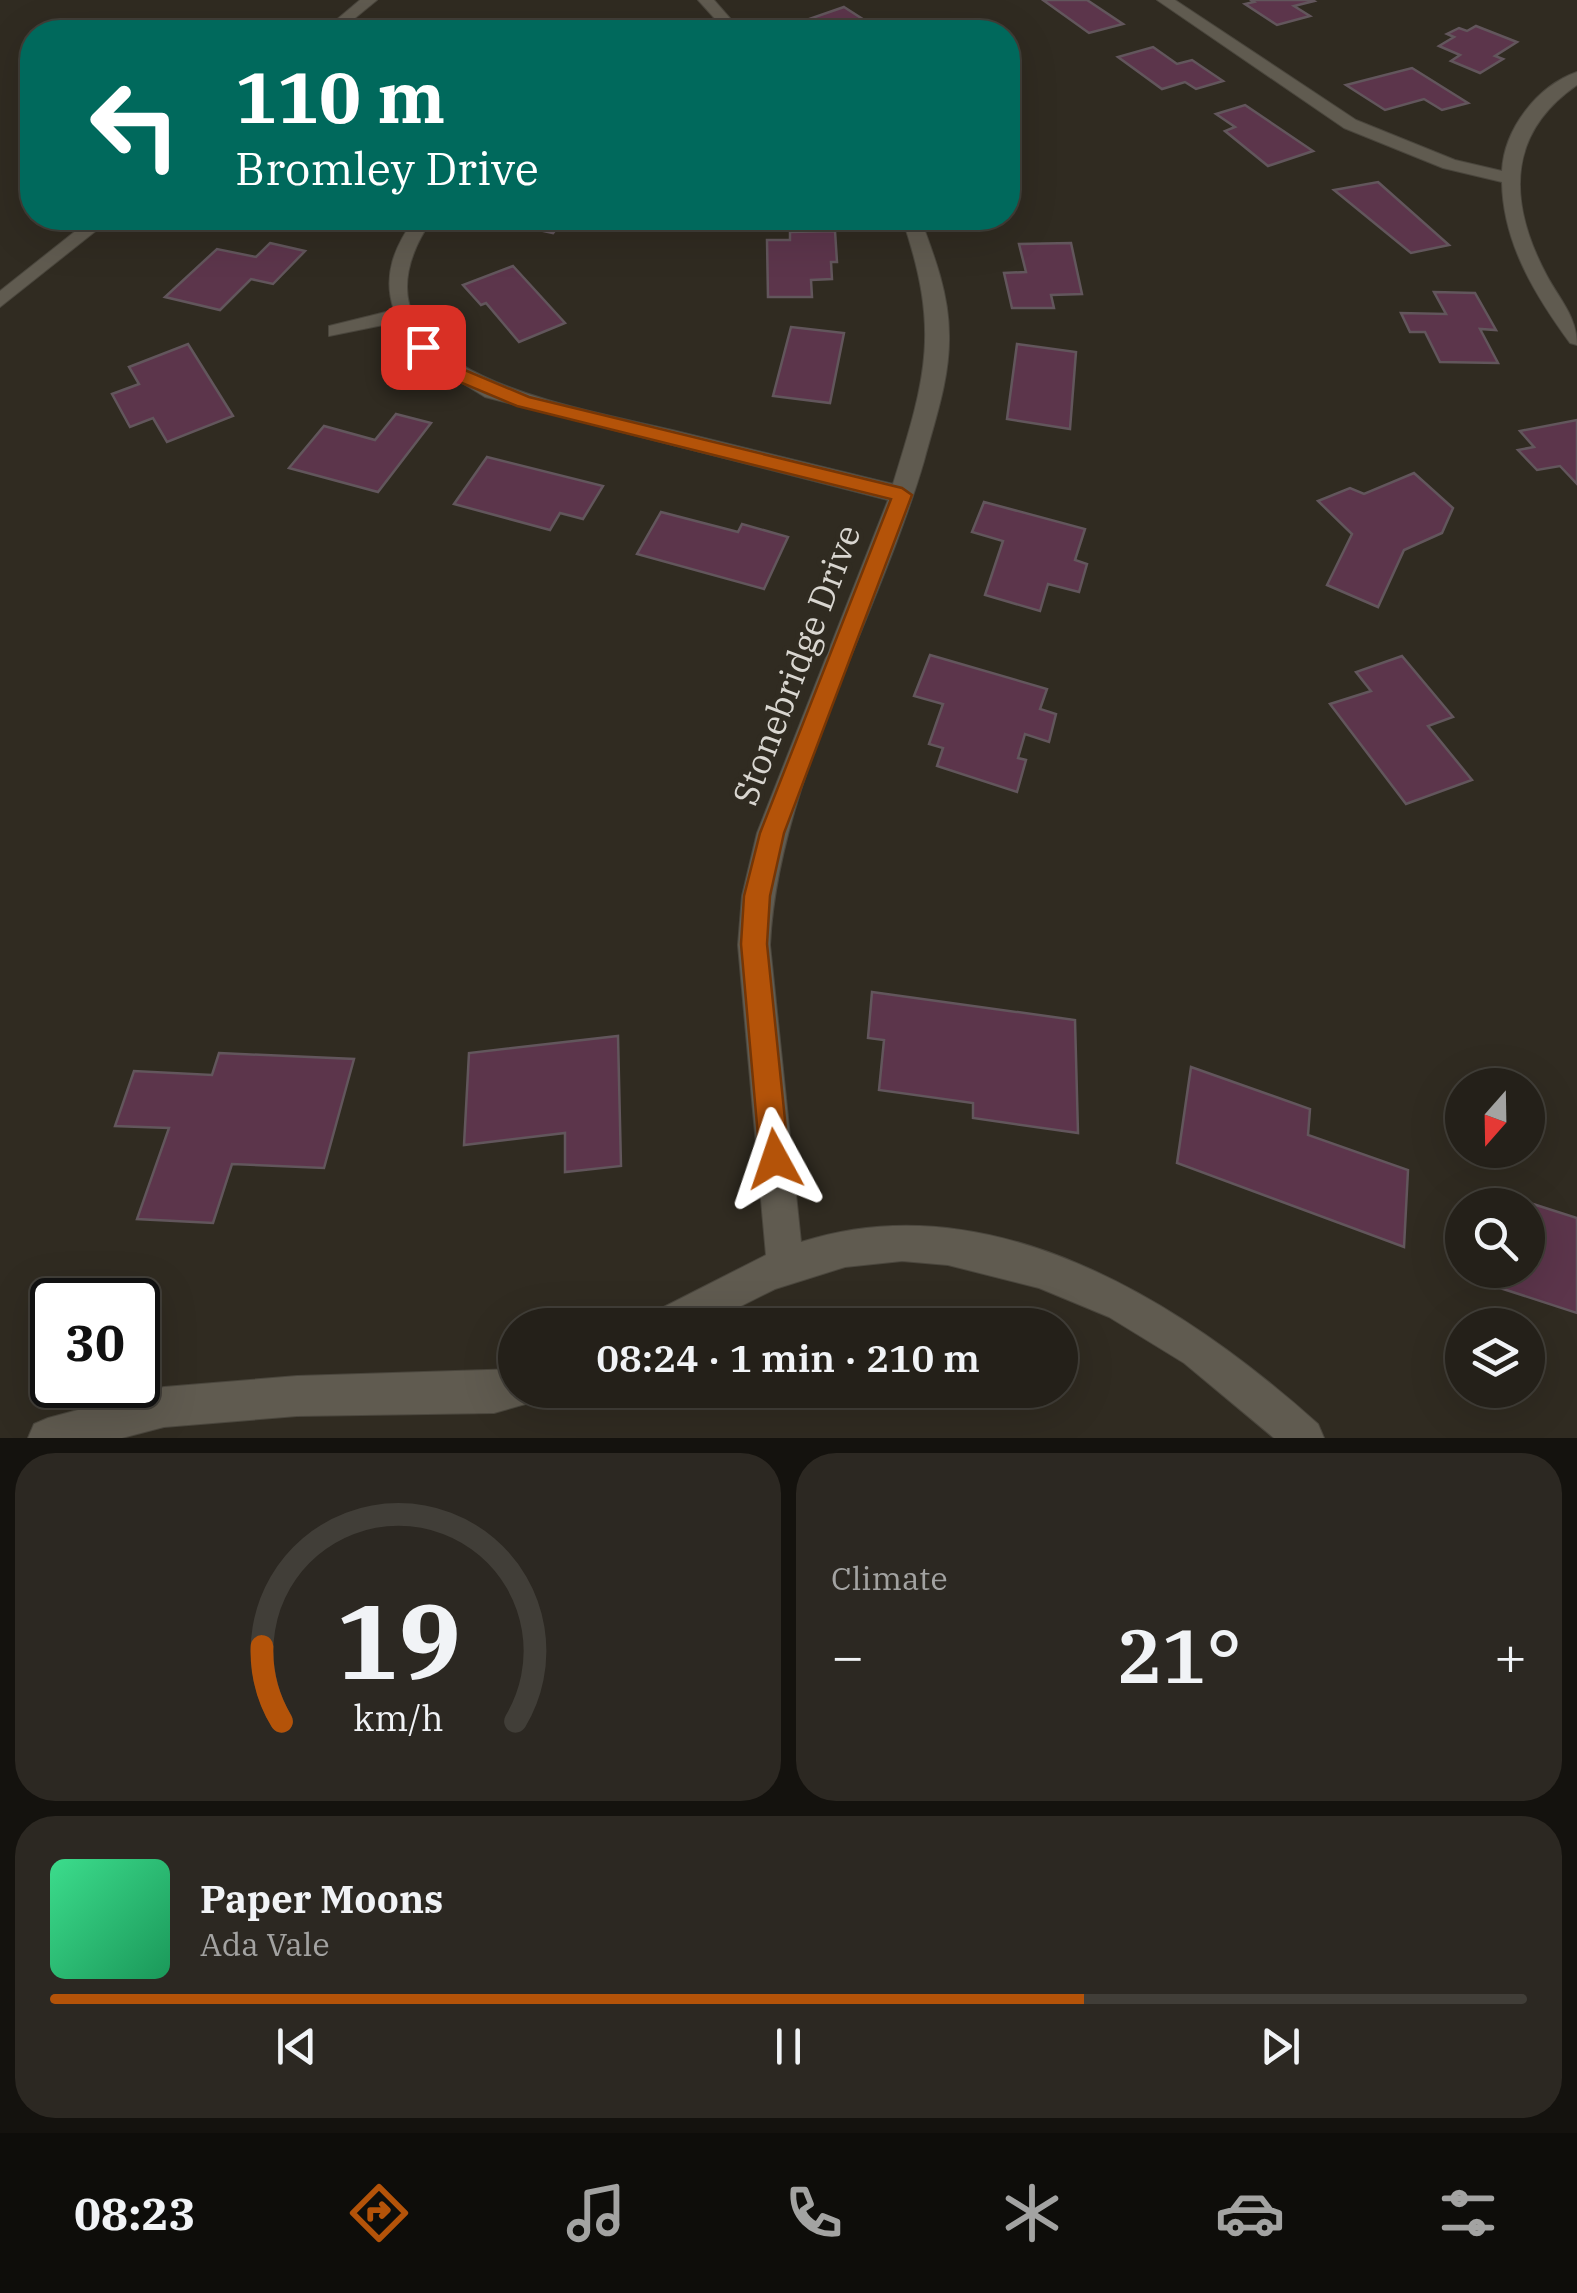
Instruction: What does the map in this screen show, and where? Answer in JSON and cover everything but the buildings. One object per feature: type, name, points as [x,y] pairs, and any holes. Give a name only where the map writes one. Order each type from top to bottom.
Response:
[{"type":"street","points":[[344,20],[369,0]]},
{"type":"street","points":[[706,0],[724,20]]},
{"type":"street","points":[[1165,0],[1350,124],[1449,164],[1509,178]]},
{"type":"street","points":[[1577,78],[1546,97],[1522,128],[1509,178],[1514,221],[1530,264],[1577,338]]},
{"type":"street","points":[[0,301],[87,230]]},
{"type":"street","points":[[417,230],[401,257],[397,292],[403,314],[431,354],[484,388],[902,495]]},
{"type":"street","name":"Stonebridge Drive","points":[[785,1266],[754,944],[757,896],[772,833],[902,495],[933,392],[939,334],[930,275],[915,230]]},
{"type":"street","points":[[336,332],[403,314]]},
{"type":"street","points":[[696,1308],[785,1266],[872,1244],[958,1247],[1052,1270],[1112,1295],[1172,1329],[1244,1382],[1304,1438]]},
{"type":"street","points":[[59,1437],[164,1407],[297,1396],[498,1393]]},
{"type":"route","points":[[423,347],[456,374],[524,402],[902,495],[772,833],[757,896],[754,944],[775,1159]]}]
